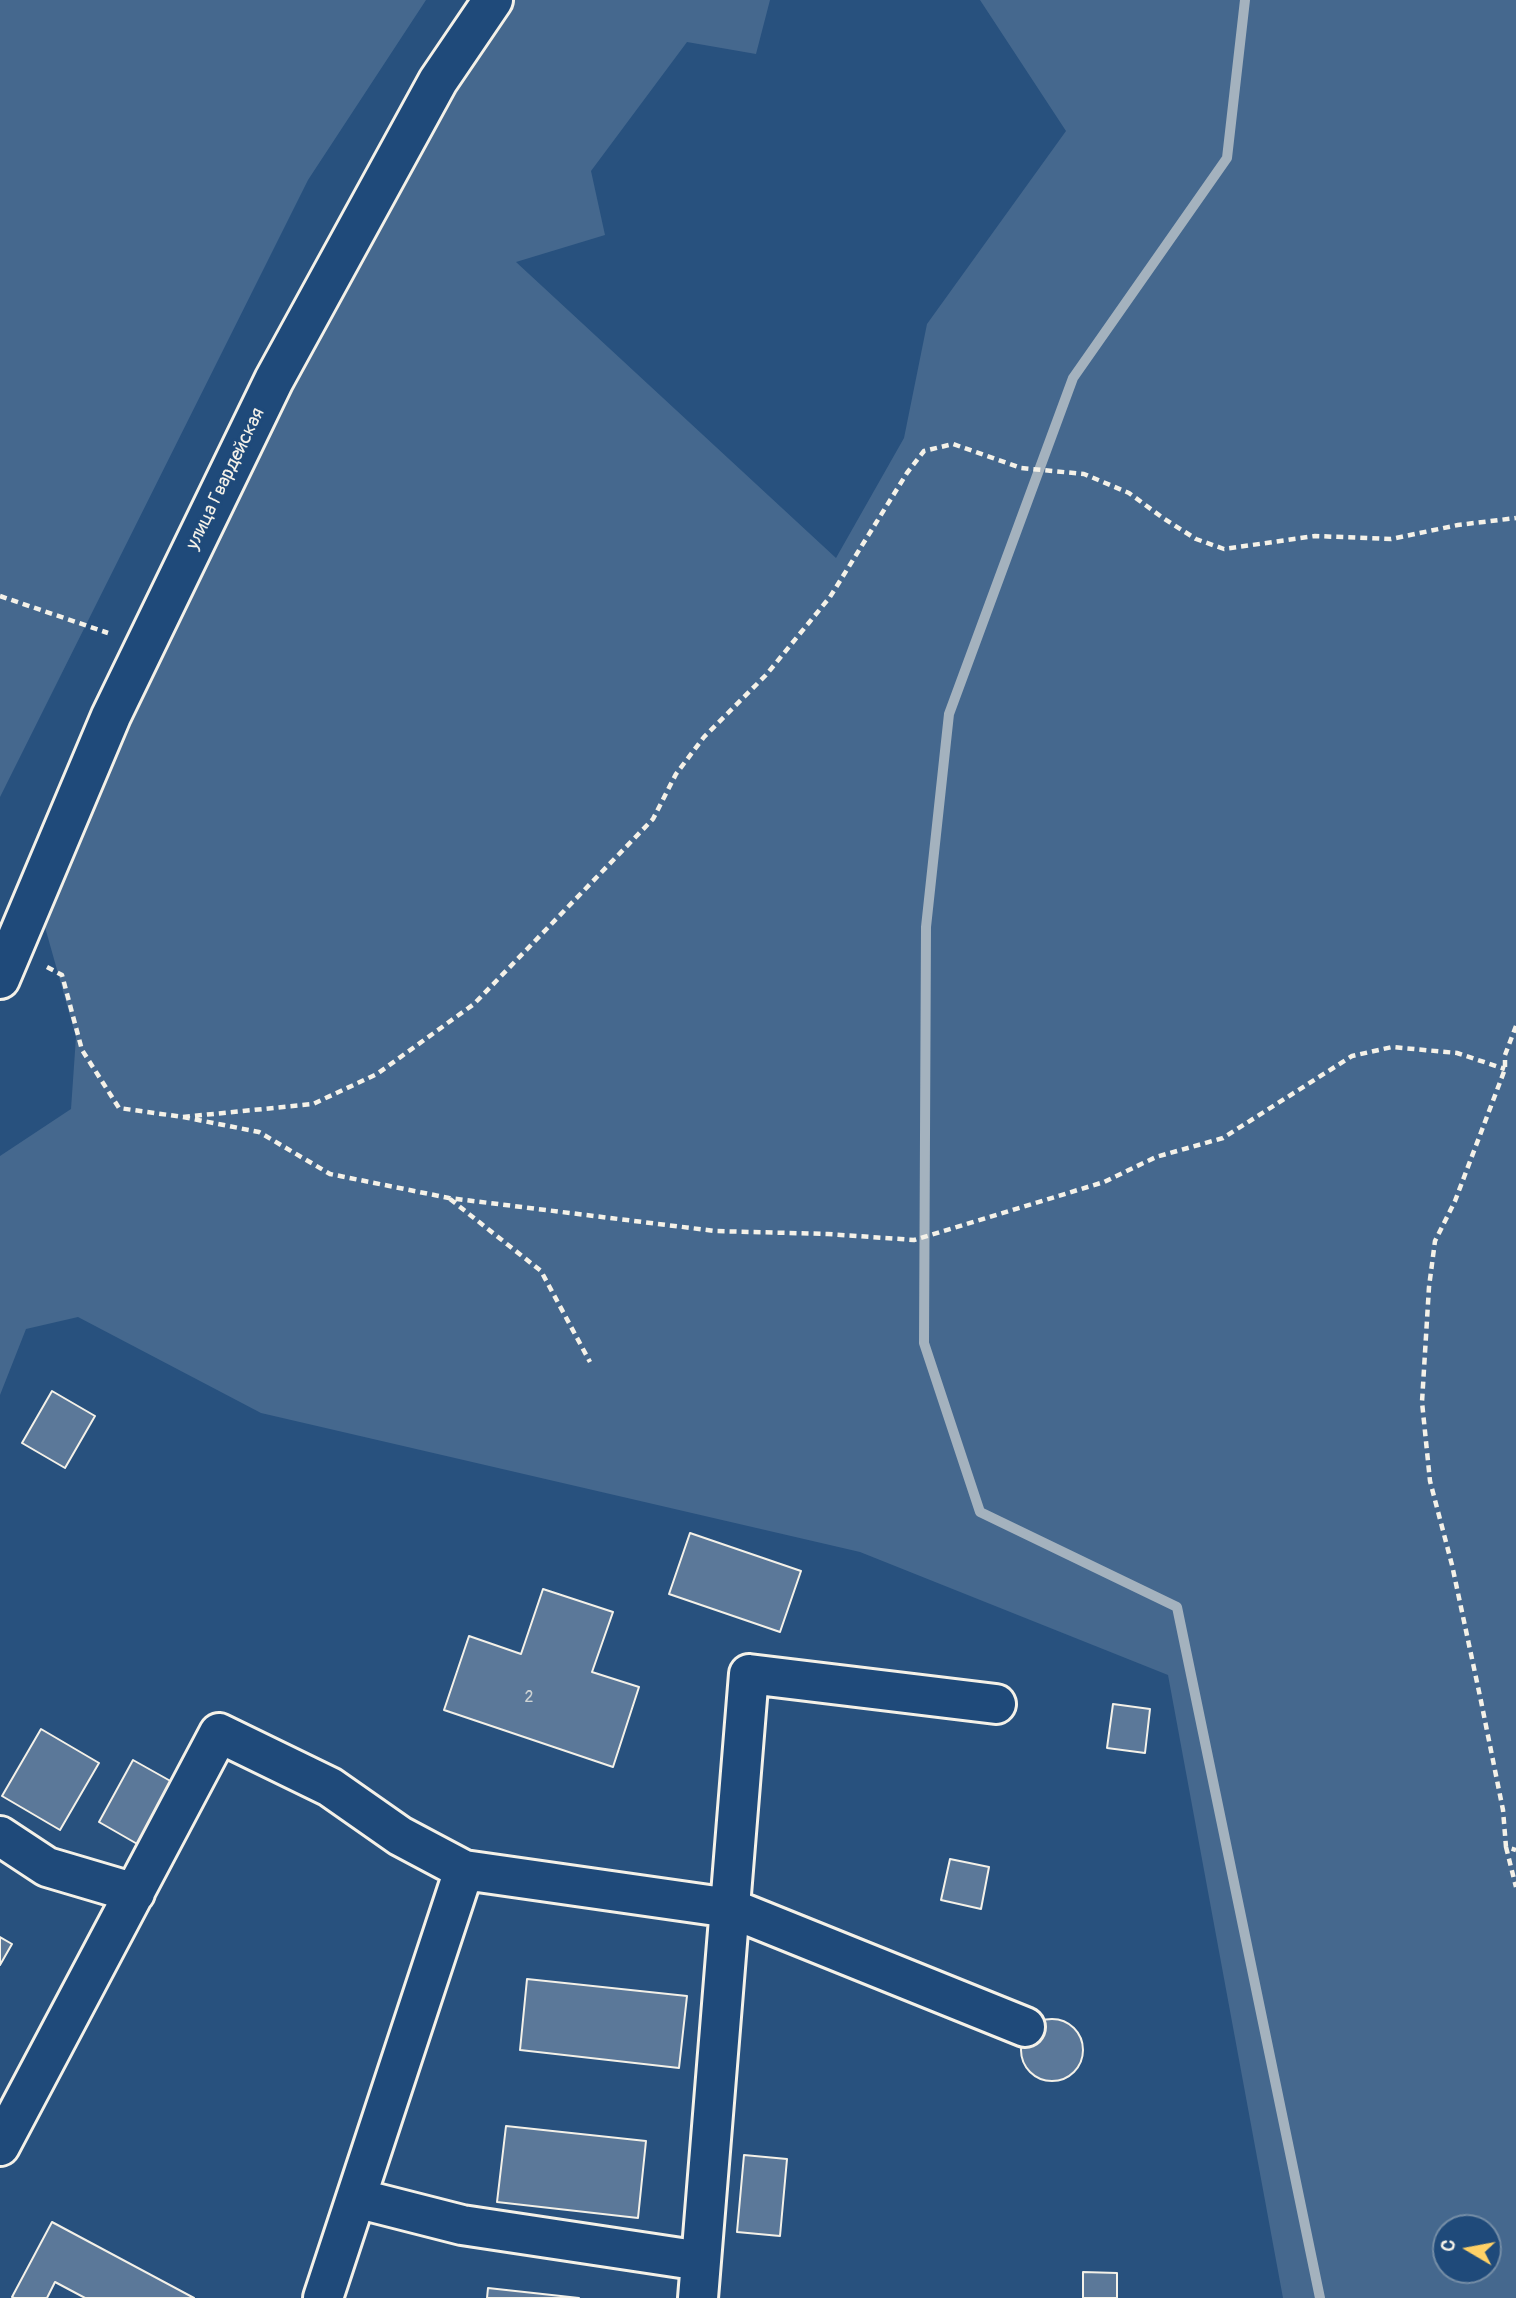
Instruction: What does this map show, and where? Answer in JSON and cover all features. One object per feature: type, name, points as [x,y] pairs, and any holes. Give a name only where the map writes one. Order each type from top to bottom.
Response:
[{"type":"street","name":"улица Гвардейская","points":[[6,964],[111,716],[274,380],[438,81],[493,0]]},
{"type":"street","points":[[356,2198],[700,2280],[749,1674],[996,1704]]},
{"type":"street","points":[[0,2146],[219,1733],[330,1787],[400,1836],[464,1870],[730,1908],[1024,2028]]},
{"type":"street","points":[[0,1836],[47,1867],[135,1893]]},
{"type":"street","points":[[323,2298],[464,1870]]},
{"type":"path","points":[[183,1117],[313,1104],[377,1074],[474,1004],[653,819],[676,774],[704,737],[766,675],[830,597],[907,473],[924,451],[953,444],[1021,468],[1084,474],[1129,493],[1196,539],[1224,549],[1315,536],[1391,539],[1458,525],[1516,518]]},
{"type":"path","points":[[0,596],[146,645]]},
{"type":"path","points":[[6,964],[62,975],[82,1050],[118,1108],[259,1132],[330,1174],[449,1198],[715,1231],[828,1234],[914,1240],[1104,1182],[1156,1157],[1223,1138],[1352,1056],[1392,1047],[1457,1054],[1506,1069]]},
{"type":"path","points":[[1516,1026],[1505,1055],[1506,1069],[1455,1201],[1435,1241],[1429,1287],[1422,1402],[1430,1481],[1452,1565],[1481,1701],[1503,1810],[1506,1847],[1516,1887]]},
{"type":"path","points":[[449,1198],[541,1271],[590,1362]]},
{"type":"path","points":[[1506,1847],[1516,1850]]},
{"type":"shaded area","points":[[0,0],[426,0],[308,180],[0,797]]},
{"type":"shaded area","points":[[514,0],[770,0],[756,54],[687,42],[591,171],[605,235],[516,262],[836,558],[904,438],[927,324],[1066,131],[980,0],[1516,0],[1516,2298],[1283,2298],[1168,1675],[860,1552],[261,1413],[78,1317],[26,1329],[0,1395],[0,1156],[71,1109],[76,1037],[41,913],[112,747],[285,399],[441,108]]},
{"type":"building","points":[[52,1391],[95,1416],[65,1468],[22,1443]]},
{"type":"building","points":[[690,1533],[801,1571],[780,1632],[669,1594]]},
{"type":"building","points":[[543,1589],[613,1612],[592,1672],[639,1687],[613,1767],[444,1710],[469,1636],[521,1654]]},
{"type":"building","points":[[1113,1704],[1150,1709],[1145,1753],[1107,1748]]},
{"type":"building","points":[[41,1729],[99,1763],[60,1830],[2,1796]]},
{"type":"building","points":[[133,1760],[174,1783],[139,1845],[99,1822]]},
{"type":"building","points":[[950,1859],[989,1867],[981,1909],[941,1900]]},
{"type":"building","points":[[0,1937],[12,1944],[0,1965]]},
{"type":"building","points":[[527,1979],[687,1996],[679,2068],[520,2050]]},
{"type":"building","points":[[1052,2019],[1064,2021],[1074,2028],[1081,2038],[1081,2062],[1074,2072],[1064,2079],[1052,2081],[1040,2079],[1030,2072],[1023,2062],[1021,2050],[1023,2038],[1030,2028],[1040,2021]]},
{"type":"building","points":[[506,2126],[646,2141],[638,2218],[497,2202]]},
{"type":"building","points":[[744,2155],[787,2159],[780,2236],[737,2232]]},
{"type":"building","points":[[52,2222],[194,2298],[85,2298],[55,2282],[47,2298],[12,2297]]},
{"type":"building","points":[[1083,2272],[1117,2273],[1117,2298],[1083,2298]]},
{"type":"building","points":[[488,2288],[579,2298],[487,2298]]},
{"type":"waterway","points":[[1245,0],[1227,158],[1073,378],[949,714],[926,927],[924,1343],[980,1512],[1177,1607],[1320,2298]]}]
